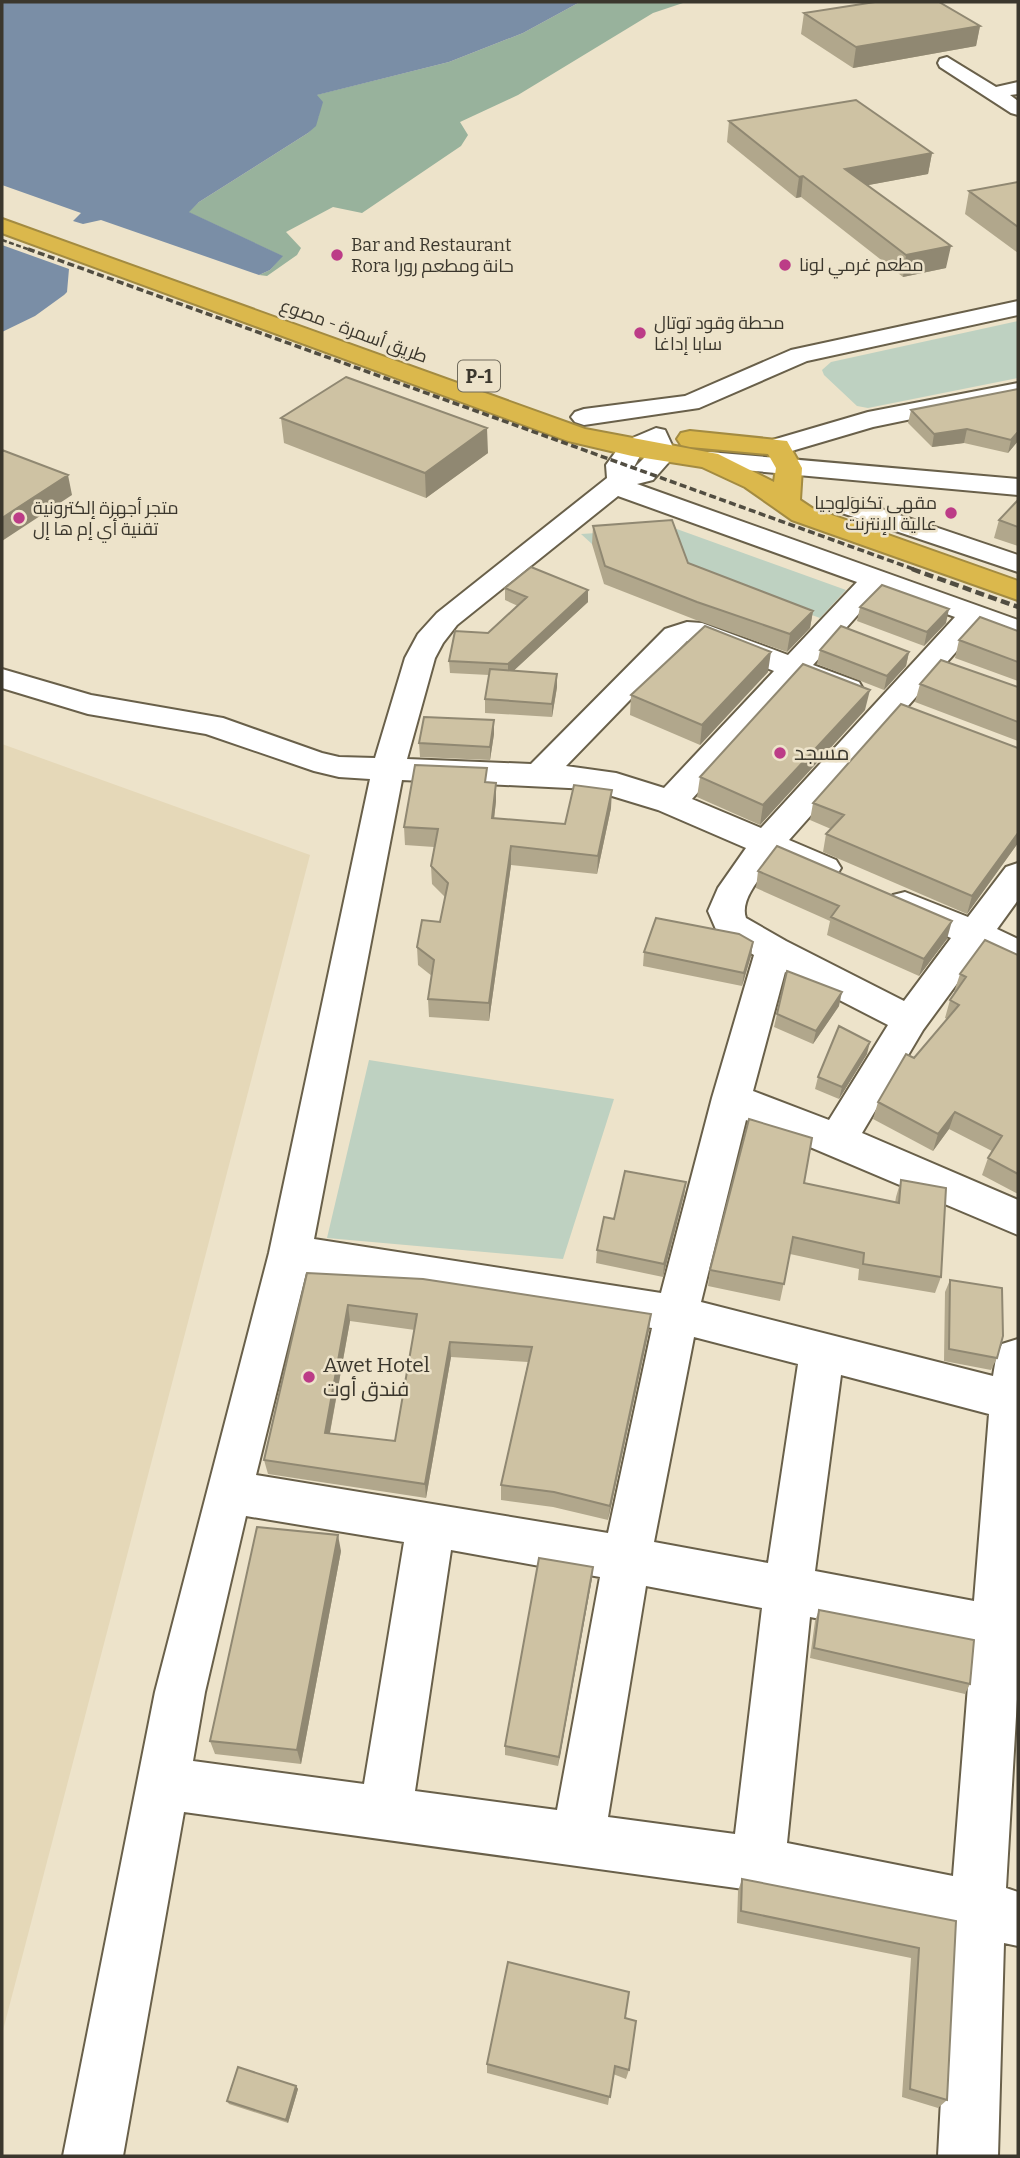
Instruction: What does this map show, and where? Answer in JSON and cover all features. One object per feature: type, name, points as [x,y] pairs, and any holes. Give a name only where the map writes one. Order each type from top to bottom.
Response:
[{"type":"highway","name":"طريق أسمرة - مصوع","points":[[2,204],[471,373],[660,445],[783,457]]},
{"type":"highway","name":"P-1","points":[[2,226],[577,435],[622,471]]},
{"type":"highway","points":[[447,388],[471,373]]},
{"type":"highway","name":"P-1","points":[[660,445],[709,460],[755,481],[802,514],[1018,591]]},
{"type":"highway","points":[[783,457],[786,505]]},
{"type":"street","points":[[947,64],[1018,108]]},
{"type":"street","points":[[993,93],[1018,88]]},
{"type":"street","points":[[584,418],[690,403],[800,355],[1018,308]]},
{"type":"street","points":[[783,457],[869,420],[1018,390]]},
{"type":"street","points":[[93,2156],[180,1692],[290,1253],[388,770],[420,658],[429,640],[447,619],[622,471],[644,474],[660,445]]},
{"type":"street","points":[[783,457],[1018,487]]},
{"type":"street","points":[[709,460],[783,457],[1018,466]]},
{"type":"street","points":[[622,471],[876,578],[1018,630]]},
{"type":"street","points":[[852,507],[1018,564]]},
{"type":"street","points":[[670,802],[795,667],[846,629],[876,578]]},
{"type":"street","points":[[910,1020],[773,950],[731,925],[726,911],[730,897],[767,843],[903,711],[932,662],[974,614]]},
{"type":"street","points":[[539,775],[676,635],[687,631],[702,632],[903,711]]},
{"type":"street","points":[[2,678],[88,704],[212,725],[339,767],[539,775],[607,782],[670,802],[1018,953]]},
{"type":"street","points":[[838,1140],[910,1020],[1018,875]]},
{"type":"street","points":[[578,1840],[626,1560],[677,1314],[731,1098],[773,950]]},
{"type":"street","points":[[731,1098],[838,1140],[1018,1218]]},
{"type":"street","points":[[290,1253],[677,1314],[822,1351],[1016,1387],[998,1913],[968,2156]]},
{"type":"street","points":[[758,1864],[788,1591],[822,1351]]},
{"type":"street","points":[[228,1492],[431,1525],[1008,1631]]},
{"type":"street","points":[[386,1813],[431,1525]]},
{"type":"street","points":[[165,1783],[758,1864],[998,1913]]},
{"type":"shaded area","points":[[2,744],[310,855],[2,2034]]},
{"type":"green space","points":[[580,2],[686,2],[653,13],[518,95],[460,122],[468,135],[461,146],[362,213],[333,207],[286,232],[301,248],[297,255],[267,276],[259,275],[270,270],[282,256],[188,212],[199,202],[308,133],[319,115],[316,95],[449,62],[523,33]]},
{"type":"green space","points":[[1018,321],[1018,378],[868,408],[857,406],[822,370],[831,362]]},
{"type":"green space","points":[[674,528],[846,590],[820,618],[703,575],[694,584],[670,538],[592,544],[581,534]]},
{"type":"green space","points":[[369,1060],[614,1099],[563,1259],[327,1238]]},
{"type":"water","points":[[2,2],[580,2],[523,33],[449,62],[317,95],[323,102],[316,126],[199,202],[189,212],[283,256],[270,270],[259,275],[101,220],[83,224],[73,221],[81,213],[2,185]]},
{"type":"water","points":[[2,245],[69,269],[67,292],[64,295],[35,316],[2,332]]},
{"type":"building","points":[[875,2],[939,2],[980,26],[856,47],[804,13]]},
{"type":"building","points":[[856,100],[932,153],[845,169],[951,246],[906,255],[803,176],[799,177],[729,121]]},
{"type":"building","points":[[1018,182],[1018,227],[969,191]]},
{"type":"building","points":[[346,377],[487,428],[425,473],[281,418]]},
{"type":"building","points":[[1018,389],[1018,432],[1011,440],[967,429],[934,434],[911,410]]},
{"type":"building","points":[[2,450],[68,475],[2,518]]},
{"type":"building","points":[[1018,500],[1018,527],[999,520]]},
{"type":"building","points":[[672,520],[688,563],[813,611],[790,634],[605,566],[593,526]]},
{"type":"building","points":[[531,567],[588,590],[508,664],[449,661],[455,631],[488,633],[527,597],[505,588]]},
{"type":"building","points":[[882,585],[949,609],[927,632],[860,607]]},
{"type":"building","points":[[980,617],[1018,631],[1018,662],[959,640]]},
{"type":"building","points":[[705,626],[771,652],[702,725],[631,695]]},
{"type":"building","points":[[841,626],[909,652],[887,676],[820,650]]},
{"type":"building","points":[[941,660],[1018,687],[1018,722],[920,684]]},
{"type":"building","name":"مسجد","points":[[803,664],[870,690],[763,805],[700,777]]},
{"type":"building","points":[[490,669],[557,674],[552,704],[485,699]]},
{"type":"building","points":[[901,704],[1018,748],[1018,833],[972,896],[826,834],[844,815],[813,803]]},
{"type":"building","points":[[424,717],[494,720],[490,747],[419,743]]},
{"type":"building","points":[[415,765],[487,768],[485,782],[496,783],[492,818],[565,824],[574,785],[612,790],[598,856],[511,846],[489,1003],[428,999],[434,960],[417,947],[422,920],[440,922],[448,883],[431,866],[438,829],[404,827]]},
{"type":"building","points":[[777,846],[952,921],[924,959],[831,917],[839,906],[758,871]]},
{"type":"building","points":[[656,918],[739,934],[753,942],[744,973],[644,952]]},
{"type":"building","points":[[985,940],[1018,955],[1018,1174],[988,1158],[1002,1136],[955,1112],[938,1134],[878,1102],[906,1054],[914,1058],[959,1005],[950,1000],[966,977],[960,974]]},
{"type":"building","points":[[787,971],[842,992],[816,1031],[777,1014]]},
{"type":"building","points":[[839,1026],[870,1042],[842,1087],[818,1077]]},
{"type":"building","points":[[749,1119],[812,1138],[804,1183],[899,1203],[901,1180],[946,1188],[941,1277],[863,1264],[864,1253],[793,1237],[784,1284],[710,1270]]},
{"type":"building","points":[[625,1171],[686,1182],[664,1264],[597,1250],[604,1217],[614,1219]]},
{"type":"building","points":[[307,1273],[423,1279],[651,1314],[610,1506],[554,1492],[501,1485],[532,1347],[450,1342],[425,1484],[264,1460]],"holes":[[[348,1305],[417,1314],[395,1441],[325,1433]]]},
{"type":"building","points":[[950,1280],[1002,1288],[1003,1336],[997,1358],[949,1349]]},
{"type":"building","points":[[257,1527],[338,1535],[297,1750],[210,1741]]},
{"type":"building","points":[[539,1558],[593,1567],[559,1757],[505,1746]]},
{"type":"building","points":[[819,1610],[974,1640],[970,1684],[814,1648]]},
{"type":"building","points":[[742,1879],[956,1921],[947,2100],[910,2089],[919,1948],[741,1911]]},
{"type":"building","points":[[508,1962],[629,1992],[625,2018],[636,2021],[629,2070],[615,2066],[610,2097],[487,2064]]},
{"type":"building","points":[[238,2067],[296,2086],[286,2120],[227,2101]]},
{"type":"railway","points":[[2,240],[33,251]]},
{"type":"railway","points":[[28,249],[916,570]]},
{"type":"railway","points":[[912,569],[1018,607]]},
{"type":"place","name":"Bar and Restaurant Rora حانة ومطعم رورا","points":[[337,255]]},
{"type":"place","name":"مطعم غرمي لونا","points":[[785,265]]},
{"type":"place","name":"محطة وقود توتال سابا إداغا","points":[[640,333]]},
{"type":"place","name":"مقهى تكنولوجيا عالية الإنترنت","points":[[951,513]]},
{"type":"place","name":"متجر أجهزة إلكترونية تقنية أي إم ها إل","points":[[19,518]]},
{"type":"place","name":"مسجد","points":[[780,753]]},
{"type":"place","name":"Awet Hotel فندق أوت","points":[[309,1377]]}]
